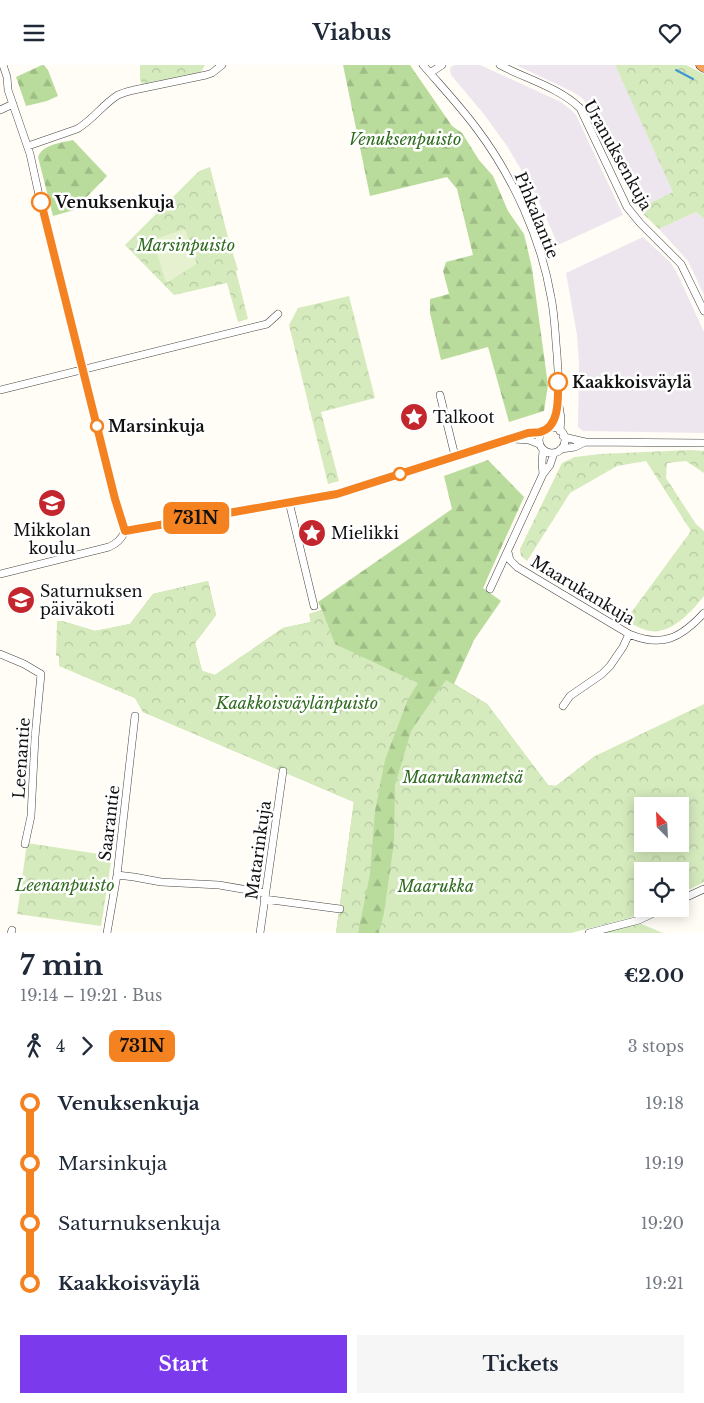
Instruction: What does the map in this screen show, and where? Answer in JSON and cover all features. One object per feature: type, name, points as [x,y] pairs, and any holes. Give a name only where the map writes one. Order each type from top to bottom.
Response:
[{"type":"street","points":[[4,65],[8,90]]},
{"type":"street","points":[[28,146],[77,129],[117,96],[124,93],[206,75],[222,65]]},
{"type":"street","name":"Pihkalantie","points":[[423,65],[478,130],[520,201],[534,237],[546,274],[553,311],[558,403],[562,433]]},
{"type":"street","points":[[430,73],[442,65]]},
{"type":"street","name":"Uranuksenkuja","points":[[500,65],[562,94],[580,107],[627,207],[681,264],[704,311]]},
{"type":"street","points":[[0,79],[8,90],[14,104],[28,146],[115,499],[125,531],[122,538],[109,547],[0,574]]},
{"type":"street","points":[[0,110],[14,104]]},
{"type":"street","points":[[0,390],[267,324],[278,314]]},
{"type":"street","points":[[440,395],[455,456]]},
{"type":"street","name":"Pihkalantie","points":[[546,430],[555,417],[558,403]]},
{"type":"street","points":[[125,531],[337,494],[528,433],[555,428],[562,433],[585,442],[704,443]]},
{"type":"street","points":[[543,475],[539,437],[546,430]]},
{"type":"street","points":[[490,589],[543,475],[564,443],[562,433]]},
{"type":"street","points":[[511,439],[529,440],[548,453],[576,447],[585,442]]},
{"type":"street","points":[[288,502],[314,606]]},
{"type":"street","name":"Maarukankuja","points":[[508,552],[510,560],[517,567],[629,634],[646,640],[664,640],[672,637],[687,628],[704,613]]},
{"type":"street","points":[[563,706],[570,696],[602,674],[623,647],[629,634]]},
{"type":"street","name":"Leenantie","points":[[0,654],[24,664],[41,674],[35,737],[31,816],[26,844]]},
{"type":"street","name":"Saarantie","points":[[107,933],[117,875],[135,716]]},
{"type":"street","name":"Matarinkuja","points":[[260,933],[283,771]]},
{"type":"street","points":[[117,875],[160,882],[219,885],[265,896],[340,909]]},
{"type":"street","points":[[689,896],[704,889]]},
{"type":"street","points":[[589,933],[645,917]]},
{"type":"shaded area","points":[[455,65],[480,65],[561,102],[571,110],[576,115],[623,215],[558,245],[536,195],[507,146],[483,113],[451,75],[451,67]]},
{"type":"shaded area","points":[[516,65],[615,65],[674,192],[638,209],[589,106],[573,92]]},
{"type":"shaded area","points":[[696,212],[704,219],[704,295],[688,261],[659,229]]},
{"type":"shaded area","points":[[643,237],[671,263],[704,332],[704,433],[583,431],[578,427],[579,363],[577,335],[566,273]]},
{"type":"green space","points":[[42,65],[48,70],[58,96],[26,106],[16,77]]},
{"type":"green space","points":[[140,65],[205,65],[201,72],[142,84]]},
{"type":"green space","name":"Venuksenpuisto","points":[[343,65],[410,65],[452,126],[462,133],[479,160],[493,176],[508,211],[524,234],[532,268],[548,385],[544,411],[509,422],[488,347],[441,360],[430,313],[430,299],[449,294],[443,271],[446,262],[473,255],[457,189],[447,177],[370,196]]},
{"type":"green space","points":[[615,65],[686,65],[704,74],[704,219],[696,212],[659,229],[638,209],[673,192]]},
{"type":"green space","points":[[73,140],[107,176],[74,210],[53,216],[38,157],[48,147]]},
{"type":"green space","name":"Marsinpuisto","points":[[210,167],[238,270],[236,271],[248,319],[238,322],[227,283],[174,295],[125,245],[199,171]]},
{"type":"green space","points":[[185,229],[197,264],[166,283],[153,240]]},
{"type":"green space","points":[[349,296],[375,398],[321,412],[339,481],[328,484],[289,325],[298,308]]},
{"type":"green space","points":[[704,451],[704,473],[686,461],[667,463],[666,478],[696,524],[704,531],[704,596],[694,608],[674,625],[659,631],[651,631],[625,621],[691,531],[646,461],[617,466],[570,493],[527,561],[521,556],[520,549],[562,463],[575,457],[600,454]]},
{"type":"green space","name":"Maarukka","points":[[488,460],[524,497],[483,588],[501,601],[474,640],[454,684],[487,704],[548,785],[556,786],[595,756],[665,797],[634,797],[634,848],[477,933],[336,933],[354,802],[143,712],[135,698],[74,672],[62,621],[95,631],[130,624],[153,594],[208,581],[216,615],[195,643],[202,671],[215,675],[283,628],[311,622],[309,614],[322,610],[318,602],[452,509],[444,476]]},
{"type":"green space","name":"Kaakkoisväylänpuisto","points":[[208,581],[216,615],[195,643],[202,671],[215,675],[283,628],[311,622],[309,614],[322,610],[335,644],[418,683],[408,699],[385,760],[375,811],[370,874],[358,933],[336,933],[354,802],[143,712],[135,698],[59,666],[59,656],[56,656],[57,621],[95,631],[130,624],[153,594]]},
{"type":"green space","name":"Maarukanmetsä","points":[[446,680],[487,704],[548,785],[556,786],[595,756],[704,704],[704,882],[689,890],[689,862],[634,862],[634,916],[630,918],[571,933],[379,933],[384,913],[394,842],[395,785],[411,731]]},
{"type":"green space","name":"Leenanpuisto","points":[[27,843],[112,856],[101,926],[17,914]]},
{"type":"green space","points":[[639,923],[663,933],[604,933]]},
{"type":"waterway","points":[[676,70],[693,79]]},
{"type":"bus line","name":"731N","points":[[41,202],[115,499],[125,531],[337,494],[528,433],[542,432],[549,428],[555,417],[558,403],[558,382]]},
{"type":"place","name":"Venuksenkuja","points":[[41,202]]},
{"type":"place","name":"Kaakkoisväylä","points":[[558,382]]},
{"type":"place","name":"Talkoot","points":[[414,417]]},
{"type":"place","name":"Marsinkuja","points":[[97,426]]},
{"type":"place","name":"Mikkolan koulu","points":[[52,503]]},
{"type":"place","name":"Mielikki","points":[[312,533]]},
{"type":"place","name":"Saturnuksen päiväkoti","points":[[21,600]]}]
